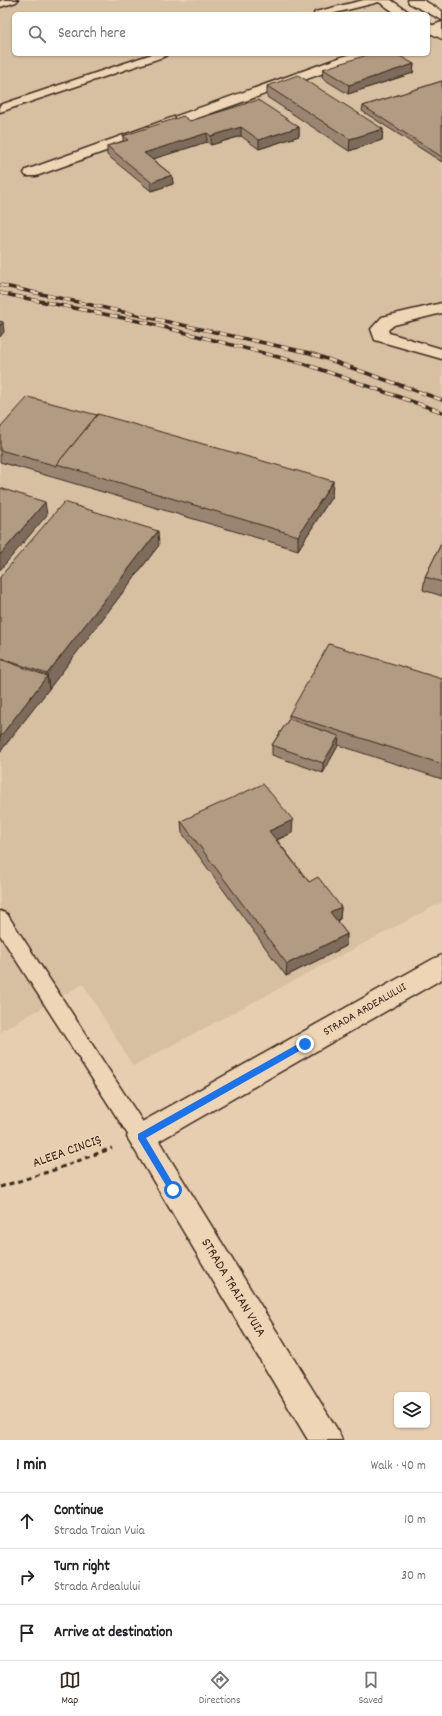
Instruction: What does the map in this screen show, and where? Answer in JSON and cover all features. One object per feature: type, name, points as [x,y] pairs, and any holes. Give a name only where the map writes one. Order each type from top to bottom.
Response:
[{"type":"street","points":[[382,0],[403,12]]},
{"type":"street","points":[[414,0],[442,16]]},
{"type":"street","points":[[31,173],[357,56]]},
{"type":"street","points":[[442,308],[388,321],[379,329],[382,336],[442,354]]},
{"type":"street","name":"STRADA ARDEALULUI","points":[[141,1137],[442,966]]},
{"type":"street","name":"STRADA TRAIAN VUIA","points":[[141,1137],[326,1440]]},
{"type":"lane","points":[[0,4],[13,0]]},
{"type":"lane","points":[[327,12],[376,0]]},
{"type":"lane","points":[[0,110],[156,56]]},
{"type":"lane","points":[[0,919],[141,1137]]},
{"type":"path","name":"ALEEA CINCIȘ","points":[[0,1187],[54,1170],[141,1137]]},
{"type":"shaded area","points":[[0,0],[373,0],[393,12],[12,12],[12,56],[430,56],[430,35],[442,42],[442,902],[133,1066],[83,984],[0,1032]]},
{"type":"building","points":[[364,56],[400,56],[414,64],[349,85],[323,69]]},
{"type":"building","points":[[298,75],[383,129],[350,139],[267,86]]},
{"type":"building","points":[[442,81],[442,157],[363,106]]},
{"type":"building","points":[[258,100],[299,127],[259,140],[241,127],[211,136],[207,133],[144,153],[172,175],[151,182],[107,146],[128,140],[123,136],[183,116],[190,121]]},
{"type":"building","points":[[28,397],[97,415],[57,464],[57,466],[0,450],[0,428]]},
{"type":"building","points":[[98,414],[333,481],[298,536],[57,464]]},
{"type":"building","points":[[0,488],[45,502],[0,555]]},
{"type":"building","points":[[64,502],[158,531],[47,674],[0,658],[0,577]]},
{"type":"building","points":[[442,542],[442,582],[425,577]]},
{"type":"building","points":[[329,644],[442,679],[442,764],[289,715]]},
{"type":"building","points":[[0,659],[47,676],[0,737]]},
{"type":"building","points":[[289,719],[339,736],[323,763],[272,745]]},
{"type":"building","points":[[263,784],[293,820],[269,831],[309,882],[318,877],[341,907],[330,912],[347,934],[287,964],[181,821]]},
{"type":"railway","points":[[0,285],[310,353],[442,400]]},
{"type":"railway","points":[[0,293],[148,323],[305,364],[442,412]]},
{"type":"route","points":[[173,1190],[141,1137],[305,1044]]}]
